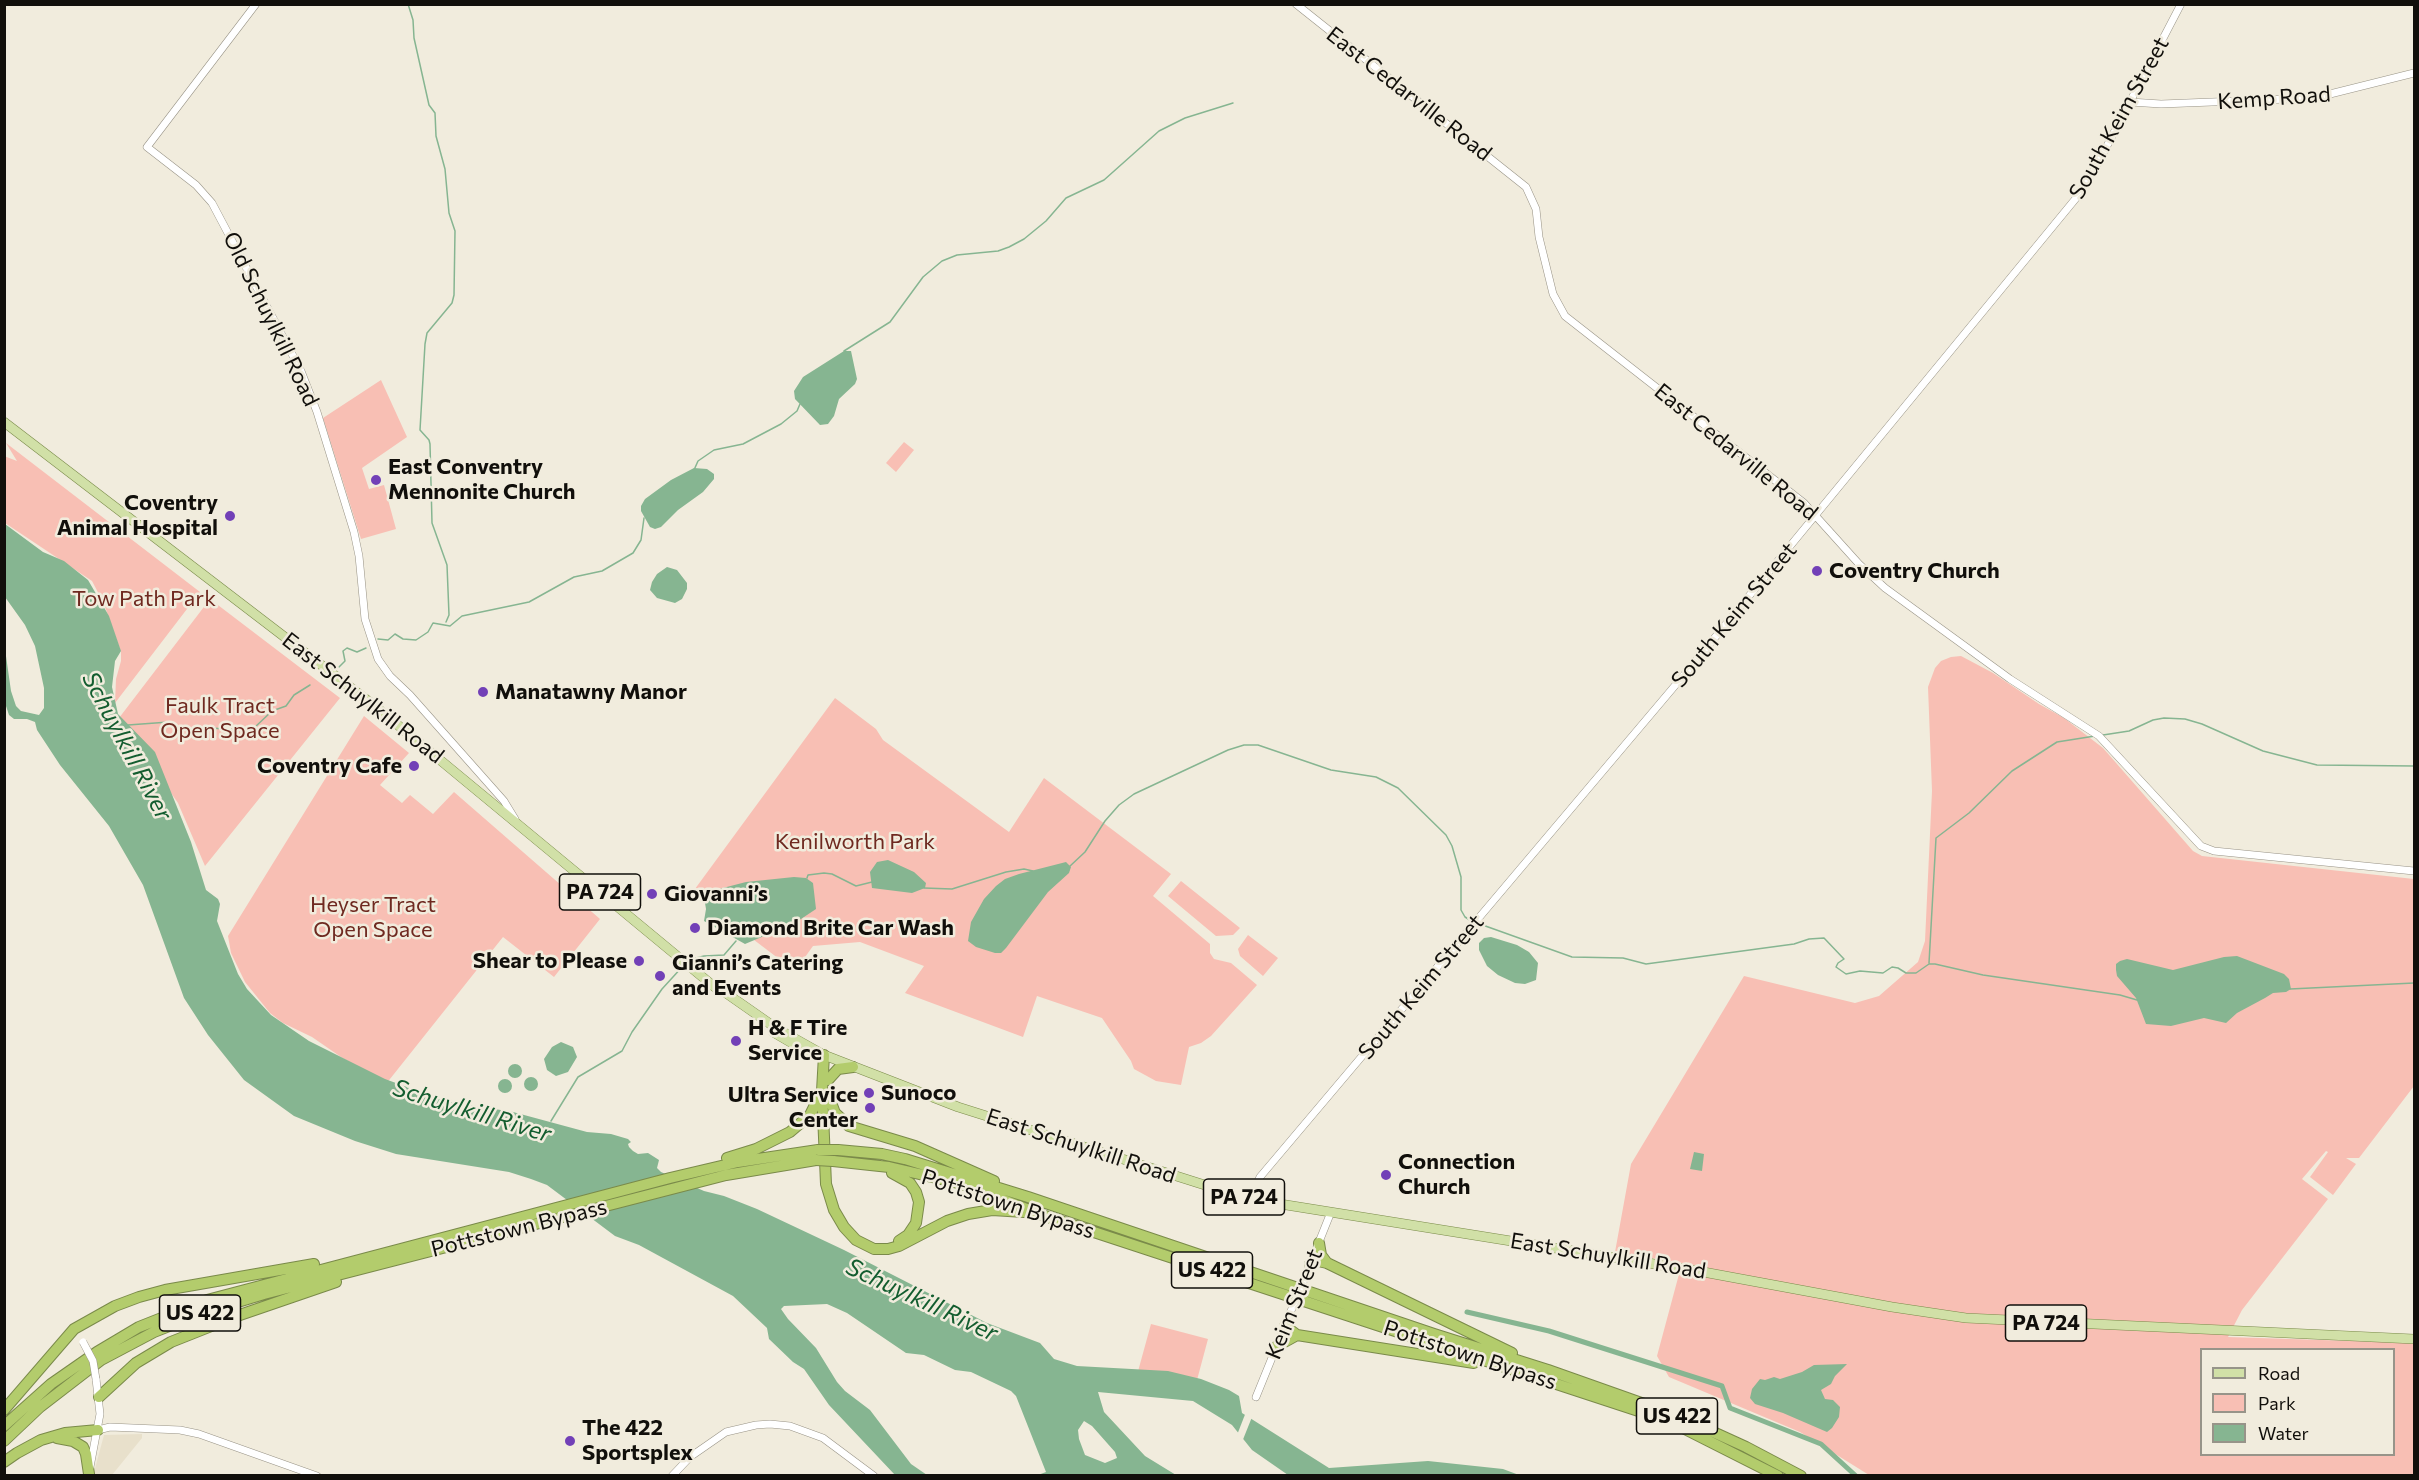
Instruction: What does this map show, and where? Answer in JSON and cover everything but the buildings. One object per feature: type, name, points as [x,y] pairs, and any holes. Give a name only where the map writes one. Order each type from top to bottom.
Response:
[{"type":"highway","points":[[824,1055],[828,1080],[825,1094],[830,1177],[834,1198],[854,1232],[870,1242],[893,1243],[908,1234],[916,1223],[920,1208],[916,1192],[910,1183],[893,1173],[835,1155]]},
{"type":"highway","points":[[824,1055],[827,1190],[834,1210],[844,1227],[863,1245],[874,1249],[893,1248],[954,1218],[979,1211],[1008,1210],[1042,1215]]},
{"type":"highway","points":[[828,1080],[838,1069],[852,1066]]},
{"type":"highway","points":[[710,1166],[784,1136],[806,1119],[825,1094]]},
{"type":"highway","points":[[825,1094],[835,1113],[849,1126],[937,1155],[1029,1197]]},
{"type":"highway","name":"Pottstown Bypass","points":[[4,1426],[75,1366],[139,1327],[207,1300],[710,1166],[766,1157],[882,1154],[1029,1197],[1548,1370],[1678,1416],[1746,1447],[1801,1476]]},
{"type":"highway","name":"Pottstown Bypass","points":[[4,1441],[40,1407],[81,1374],[125,1346],[154,1332],[232,1303],[726,1175],[817,1155]]},
{"type":"highway","name":"Pottstown Bypass","points":[[835,1155],[962,1184],[1042,1215],[1669,1421],[1778,1476]]},
{"type":"highway","points":[[1319,1243],[1321,1255],[1326,1263]]},
{"type":"highway","points":[[99,1397],[145,1357],[189,1334],[366,1271],[428,1252]]},
{"type":"highway","points":[[4,1410],[74,1329],[105,1311],[139,1297],[325,1262],[371,1256]]},
{"type":"highway","points":[[1310,1264],[1326,1263],[1548,1370]]},
{"type":"highway","points":[[1285,1326],[1297,1335],[1469,1361],[1589,1395]]},
{"type":"highway","points":[[1277,1346],[1297,1335]]},
{"type":"highway","points":[[4,1462],[26,1448],[51,1437],[65,1433],[98,1430]]},
{"type":"highway","points":[[51,1437],[73,1441],[83,1447],[89,1475]]},
{"type":"main road","name":"East Schuylkill Road","points":[[4,422],[376,707],[739,1008],[788,1042],[815,1056],[824,1055],[958,1107],[1249,1198],[1698,1271],[1892,1307],[1966,1318],[2415,1339]]},
{"type":"street","name":"Old Schuylkill Road","points":[[256,4],[147,147],[196,184],[213,203],[301,371],[317,412],[354,532],[359,556],[365,619],[373,649],[390,676],[504,801],[518,823]]},
{"type":"street","name":"East Cedarville Road","points":[[1296,4],[1526,187],[1536,209],[1544,259],[1553,294],[1565,316],[1816,514],[1859,564],[1885,588],[2010,679],[2099,736],[2201,846],[2214,851],[2415,871]]},
{"type":"street","name":"South Keim Street","points":[[1249,1198],[1260,1177],[1483,915],[2077,197],[2097,165],[2181,4]]},
{"type":"street","name":"Kemp Road","points":[[2130,102],[2161,104],[2314,98],[2415,73]]},
{"type":"street","name":"Keim Street","points":[[1256,1397],[1331,1212]]},
{"type":"street","points":[[74,1329],[93,1361],[99,1397],[98,1430],[89,1475]]},
{"type":"street","points":[[672,1476],[690,1457],[726,1432],[770,1424],[798,1428],[823,1438],[874,1476]]},
{"type":"street","points":[[98,1430],[119,1428],[180,1430],[199,1434],[317,1476]]},
{"type":"shaded area","points":[[142,1434],[142,1438],[112,1475],[93,1476],[104,1435]]},
{"type":"green space","points":[[381,380],[407,437],[362,468],[369,489],[384,485],[396,529],[361,539],[323,418]]},
{"type":"green space","points":[[904,442],[914,450],[896,472],[886,463]]},
{"type":"green space","name":"Tow Path Park","points":[[6,443],[200,592],[115,703],[116,679],[121,652],[104,604],[92,581],[5,523],[4,456],[17,461]]},
{"type":"green space","name":"Faulk Tract Open Space","points":[[210,599],[340,698],[205,866],[178,803],[119,718]]},
{"type":"green space","points":[[1961,656],[1993,673],[2064,718],[2103,748],[2193,851],[2202,856],[2414,879],[2414,1086],[2359,1158],[2346,1158],[2356,1164],[2333,1195],[2310,1177],[2328,1152],[2326,1151],[2302,1179],[2328,1199],[2242,1310],[2228,1337],[2414,1343],[2414,1475],[1869,1475],[1800,1432],[1669,1377],[1657,1356],[1682,1263],[1615,1252],[1631,1164],[1744,976],[1855,1003],[1879,996],[1918,962],[1925,941],[1932,791],[1928,687],[1935,668],[1941,661]]},
{"type":"green space","name":"Kenilworth Park","points":[[835,698],[876,729],[883,740],[1009,832],[1044,778],[1171,874],[1153,896],[1210,944],[1210,953],[1214,959],[1231,963],[1257,985],[1211,1036],[1189,1047],[1181,1085],[1156,1081],[1134,1069],[1102,1018],[1037,996],[1023,1037],[905,993],[924,966],[860,942],[813,946],[795,971],[692,893]]},
{"type":"green space","name":"Heyser Tract Open Space","points":[[364,716],[409,753],[380,785],[402,803],[410,795],[433,814],[454,792],[600,919],[554,977],[503,937],[386,1084],[270,1013],[245,982],[231,953],[228,936]]},
{"type":"green space","points":[[1181,881],[1240,928],[1233,935],[1216,936],[1168,896]]},
{"type":"green space","points":[[1248,935],[1278,958],[1263,976],[1240,956],[1238,949]]},
{"type":"green space","points":[[1151,1324],[1208,1339],[1197,1380],[1137,1375]]},
{"type":"water","points":[[844,351],[851,351],[857,379],[855,384],[839,399],[834,416],[828,424],[820,425],[795,399],[794,391],[803,377]]},
{"type":"water","points":[[694,468],[707,469],[714,474],[714,479],[703,492],[678,510],[661,527],[655,529],[650,527],[641,511],[645,499],[671,480]]},
{"type":"water","name":"Schuylkill River","points":[[5,524],[43,552],[64,561],[88,580],[109,616],[121,651],[115,661],[112,687],[118,714],[155,752],[191,842],[206,890],[218,899],[220,904],[217,921],[238,974],[247,989],[271,1015],[309,1041],[385,1079],[445,1101],[513,1112],[587,1132],[611,1134],[628,1139],[631,1142],[628,1144],[629,1147],[633,1151],[638,1154],[648,1153],[659,1160],[657,1168],[661,1172],[704,1191],[757,1209],[844,1250],[987,1323],[1040,1343],[1054,1359],[1077,1366],[1168,1371],[1201,1379],[1229,1390],[1239,1396],[1242,1413],[1329,1468],[1428,1461],[1503,1469],[1519,1475],[1288,1475],[1252,1450],[1232,1425],[1193,1401],[1098,1392],[1104,1412],[1145,1456],[1176,1475],[1038,1475],[1046,1472],[1016,1396],[1011,1391],[971,1372],[955,1370],[924,1355],[906,1353],[847,1313],[827,1304],[784,1306],[781,1309],[816,1348],[837,1382],[870,1410],[911,1464],[927,1475],[895,1475],[829,1405],[804,1369],[793,1362],[769,1339],[767,1328],[733,1296],[639,1245],[615,1236],[547,1185],[509,1172],[396,1154],[355,1141],[294,1116],[244,1080],[208,1035],[184,998],[143,885],[109,826],[60,765],[37,730],[35,722],[27,719],[14,719],[9,715],[5,703],[4,642],[11,691],[16,706],[21,711],[39,715],[44,708],[44,688],[35,646],[25,625],[5,597]],"holes":[[[1084,1421],[1092,1426],[1115,1452],[1117,1458],[1105,1463],[1085,1455],[1078,1430]]]},
{"type":"water","points":[[667,567],[677,570],[687,583],[682,599],[675,603],[657,598],[650,590],[657,574]]},
{"type":"water","points":[[888,860],[914,872],[926,883],[925,888],[912,893],[872,888],[870,872],[877,862]]},
{"type":"water","points":[[1066,862],[1071,867],[1069,873],[1048,892],[1001,953],[976,947],[968,941],[971,922],[984,899],[996,886],[1005,879],[1019,874]]},
{"type":"water","points":[[806,878],[813,883],[816,909],[795,923],[745,944],[704,921],[706,909],[704,897],[708,894],[746,882]]},
{"type":"water","points":[[1491,937],[1517,945],[1529,952],[1538,963],[1536,980],[1525,984],[1515,983],[1498,975],[1487,966],[1479,950],[1479,943],[1484,938]]},
{"type":"water","points":[[2237,956],[2284,974],[2289,979],[2291,989],[2286,992],[2273,993],[2237,1013],[2226,1023],[2204,1018],[2171,1026],[2146,1024],[2136,998],[2117,976],[2116,970],[2116,964],[2127,959],[2173,970],[2224,957]]},
{"type":"water","points":[[561,1042],[573,1047],[577,1057],[568,1072],[556,1076],[547,1070],[544,1059],[552,1047]]},
{"type":"water","points":[[512,1064],[518,1064],[522,1071],[518,1078],[512,1078],[508,1074],[508,1068]]},
{"type":"water","points":[[528,1077],[534,1077],[538,1084],[534,1091],[528,1091],[524,1087],[524,1081]]},
{"type":"water","points":[[502,1079],[508,1079],[512,1086],[508,1093],[502,1093],[498,1089],[498,1083]]},
{"type":"water","points":[[1694,1152],[1704,1154],[1702,1171],[1690,1169]]},
{"type":"water","points":[[1847,1364],[1835,1376],[1831,1384],[1821,1390],[1825,1399],[1833,1400],[1840,1407],[1839,1417],[1827,1432],[1755,1404],[1750,1398],[1752,1389],[1760,1379],[1774,1377],[1780,1379],[1802,1372],[1814,1365]]},
{"type":"pier","points":[[1246,1412],[1252,1417],[1242,1442],[1237,1435]]},
{"type":"waterway","points":[[408,4],[429,105],[435,113],[436,136],[445,169],[449,213],[455,231],[454,295],[452,303],[427,333],[420,430],[430,444],[432,523],[447,565],[449,615],[446,622]]},
{"type":"waterway","points":[[844,351],[890,322],[923,277],[942,261],[957,255],[998,251],[1024,239],[1046,221],[1066,198],[1104,180],[1159,131],[1185,118],[1233,103]]},
{"type":"waterway","points":[[694,470],[698,461],[714,450],[743,444],[781,424],[797,411],[800,404]]},
{"type":"waterway","points":[[378,639],[388,640],[395,634],[403,639],[416,640],[428,632],[433,623],[450,626],[462,616],[529,602],[574,577],[602,571],[633,553],[641,540],[644,518]]},
{"type":"waterway","points":[[339,667],[345,661],[343,651],[347,648],[357,652],[366,648]]},
{"type":"waterway","name":"Schuylkill River","points":[[128,725],[169,722],[182,730],[254,728],[272,711],[286,706],[294,695],[310,685]]},
{"type":"waterway","points":[[2103,735],[2129,731],[2153,720],[2185,719],[2202,724],[2263,751],[2317,765],[2414,766]]},
{"type":"waterway","points":[[1929,963],[1936,838],[1969,813],[2012,771],[2057,742],[2095,736]]},
{"type":"waterway","points":[[1069,867],[1085,852],[1105,821],[1119,805],[1134,794],[1228,750],[1244,745],[1258,745],[1331,770],[1376,777],[1398,788],[1446,835],[1452,846],[1461,877],[1461,910],[1465,917],[1473,922]]},
{"type":"waterway","points":[[924,888],[952,889],[1006,872],[1024,869],[1033,871]]},
{"type":"waterway","points":[[807,878],[808,875],[824,873],[832,874],[856,886],[872,882]]},
{"type":"waterway","points":[[1477,923],[1572,957],[1623,958],[1646,964],[1824,938],[1844,959],[1836,967],[1846,974],[1860,971],[1883,973],[1892,967],[1906,973],[1916,973],[1929,964],[1935,964],[1983,975],[2120,995],[2137,1000]]},
{"type":"waterway","points":[[688,960],[724,955],[736,941]]},
{"type":"waterway","name":"Schuylkill River","points":[[551,1121],[578,1077],[622,1051],[632,1032],[662,989],[683,966]]},
{"type":"waterway","points":[[2290,989],[2414,983]]},
{"type":"waterway","points":[[1467,1312],[1549,1331],[1722,1386],[1730,1408],[1821,1444],[1856,1476]]},
{"type":"place","name":"East Conventry Mennonite Church","points":[[376,480]]},
{"type":"place","name":"Coventry Animal Hospital","points":[[230,516]]},
{"type":"place","name":"Coventry Church","points":[[1817,571]]},
{"type":"place","name":"Manatawny Manor","points":[[483,692]]},
{"type":"place","name":"Coventry Cafe","points":[[414,766]]},
{"type":"place","name":"Giovanni’s","points":[[652,894]]},
{"type":"place","name":"Diamond Brite Car Wash","points":[[695,928]]},
{"type":"place","name":"Shear to Please","points":[[639,961]]},
{"type":"place","name":"Gianni’s Catering and Events","points":[[660,976]]},
{"type":"place","name":"H & F Tire Service","points":[[736,1041]]},
{"type":"place","name":"Sunoco","points":[[869,1093]]},
{"type":"place","name":"Ultra Service Center","points":[[870,1108]]},
{"type":"place","name":"Connection Church","points":[[1386,1175]]},
{"type":"place","name":"The 422 Sportsplex","points":[[570,1441]]}]
